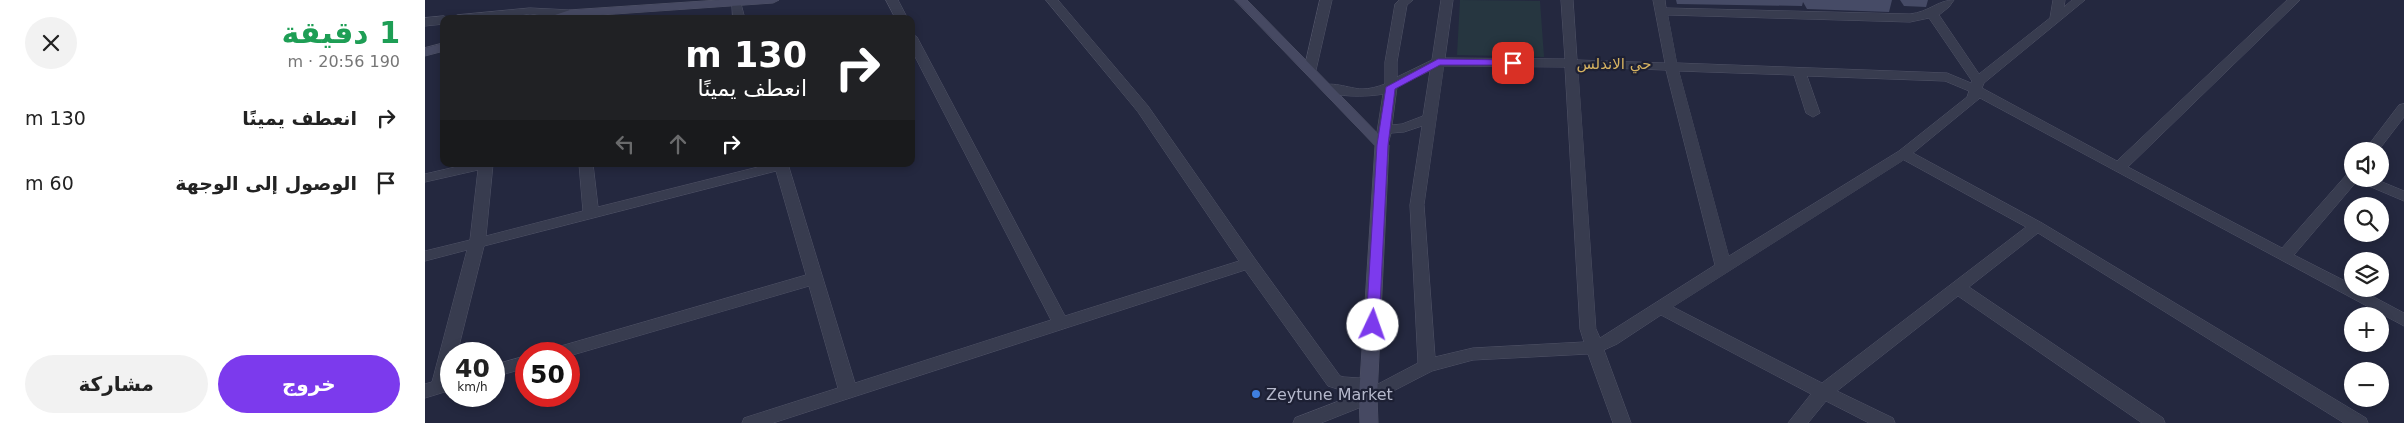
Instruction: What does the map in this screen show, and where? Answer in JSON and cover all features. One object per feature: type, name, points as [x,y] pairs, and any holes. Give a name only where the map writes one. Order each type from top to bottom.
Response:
[{"type":"main road","points":[[583,15],[773,0]]},
{"type":"main road","points":[[1241,0],[1326,88],[1383,138],[1369,391],[1369,423]]},
{"type":"main road","points":[[425,52],[440,48]]},
{"type":"street","points":[[530,11],[536,0]]},
{"type":"street","points":[[892,0],[900,15]]},
{"type":"street","points":[[1052,0],[1143,109],[1249,263],[1334,381],[1369,391]]},
{"type":"street","points":[[1310,70],[1327,0]]},
{"type":"street","points":[[1383,138],[1391,87],[1391,62],[1401,4],[1407,0]]},
{"type":"street","points":[[1427,366],[1417,205],[1447,0]]},
{"type":"street","points":[[1567,0],[1588,330],[1622,423]]},
{"type":"street","points":[[1724,267],[1672,68],[1660,6],[1916,18],[1942,8],[1948,0]]},
{"type":"street","points":[[2056,19],[2059,0]]},
{"type":"street","points":[[1302,423],[1427,366],[1473,354],[1594,347],[1611,340],[1660,307],[1904,154],[1966,105],[1973,98],[1977,86],[2079,0]]},
{"type":"street","points":[[2119,167],[2294,0]]},
{"type":"street","points":[[736,2],[738,15]]},
{"type":"street","points":[[494,15],[530,11],[563,15]]},
{"type":"street","points":[[1932,13],[1977,86]]},
{"type":"street","points":[[425,22],[440,20]]},
{"type":"street","points":[[915,45],[1061,324]]},
{"type":"street","points":[[1326,88],[1361,93],[1380,91],[1438,62],[1570,63],[1672,68],[1935,75],[1977,86],[2012,111],[2399,317],[2404,328]]},
{"type":"street","points":[[1799,71],[1813,113]]},
{"type":"street","points":[[2378,142],[2404,108]]},
{"type":"street","points":[[1383,138],[1429,118]]},
{"type":"street","points":[[1904,154],[2037,226],[2359,423]]},
{"type":"street","points":[[425,178],[473,167]]},
{"type":"street","points":[[439,387],[477,243],[486,167]]},
{"type":"street","points":[[586,167],[591,213]]},
{"type":"street","points":[[425,256],[769,167]]},
{"type":"street","points":[[782,167],[848,390]]},
{"type":"street","points":[[2284,256],[2344,186]]},
{"type":"street","points":[[2382,187],[2404,196]]},
{"type":"street","points":[[1797,423],[1823,392],[2037,226]]},
{"type":"street","points":[[751,423],[848,390],[1249,263]]},
{"type":"street","points":[[580,346],[816,278]]},
{"type":"street","points":[[1957,287],[2156,423]]},
{"type":"street","points":[[1660,307],[1886,423]]},
{"type":"shaded area","points":[[1460,0],[1540,1],[1544,57],[1457,55]]},
{"type":"place","name":"Zeytune Market","points":[[1256,394]]},
{"type":"district","name":"حي الاندلس","points":[[1614,64]]},
{"type":"route","points":[[1373,325],[1382,145],[1391,87],[1438,62],[1513,63]]}]
